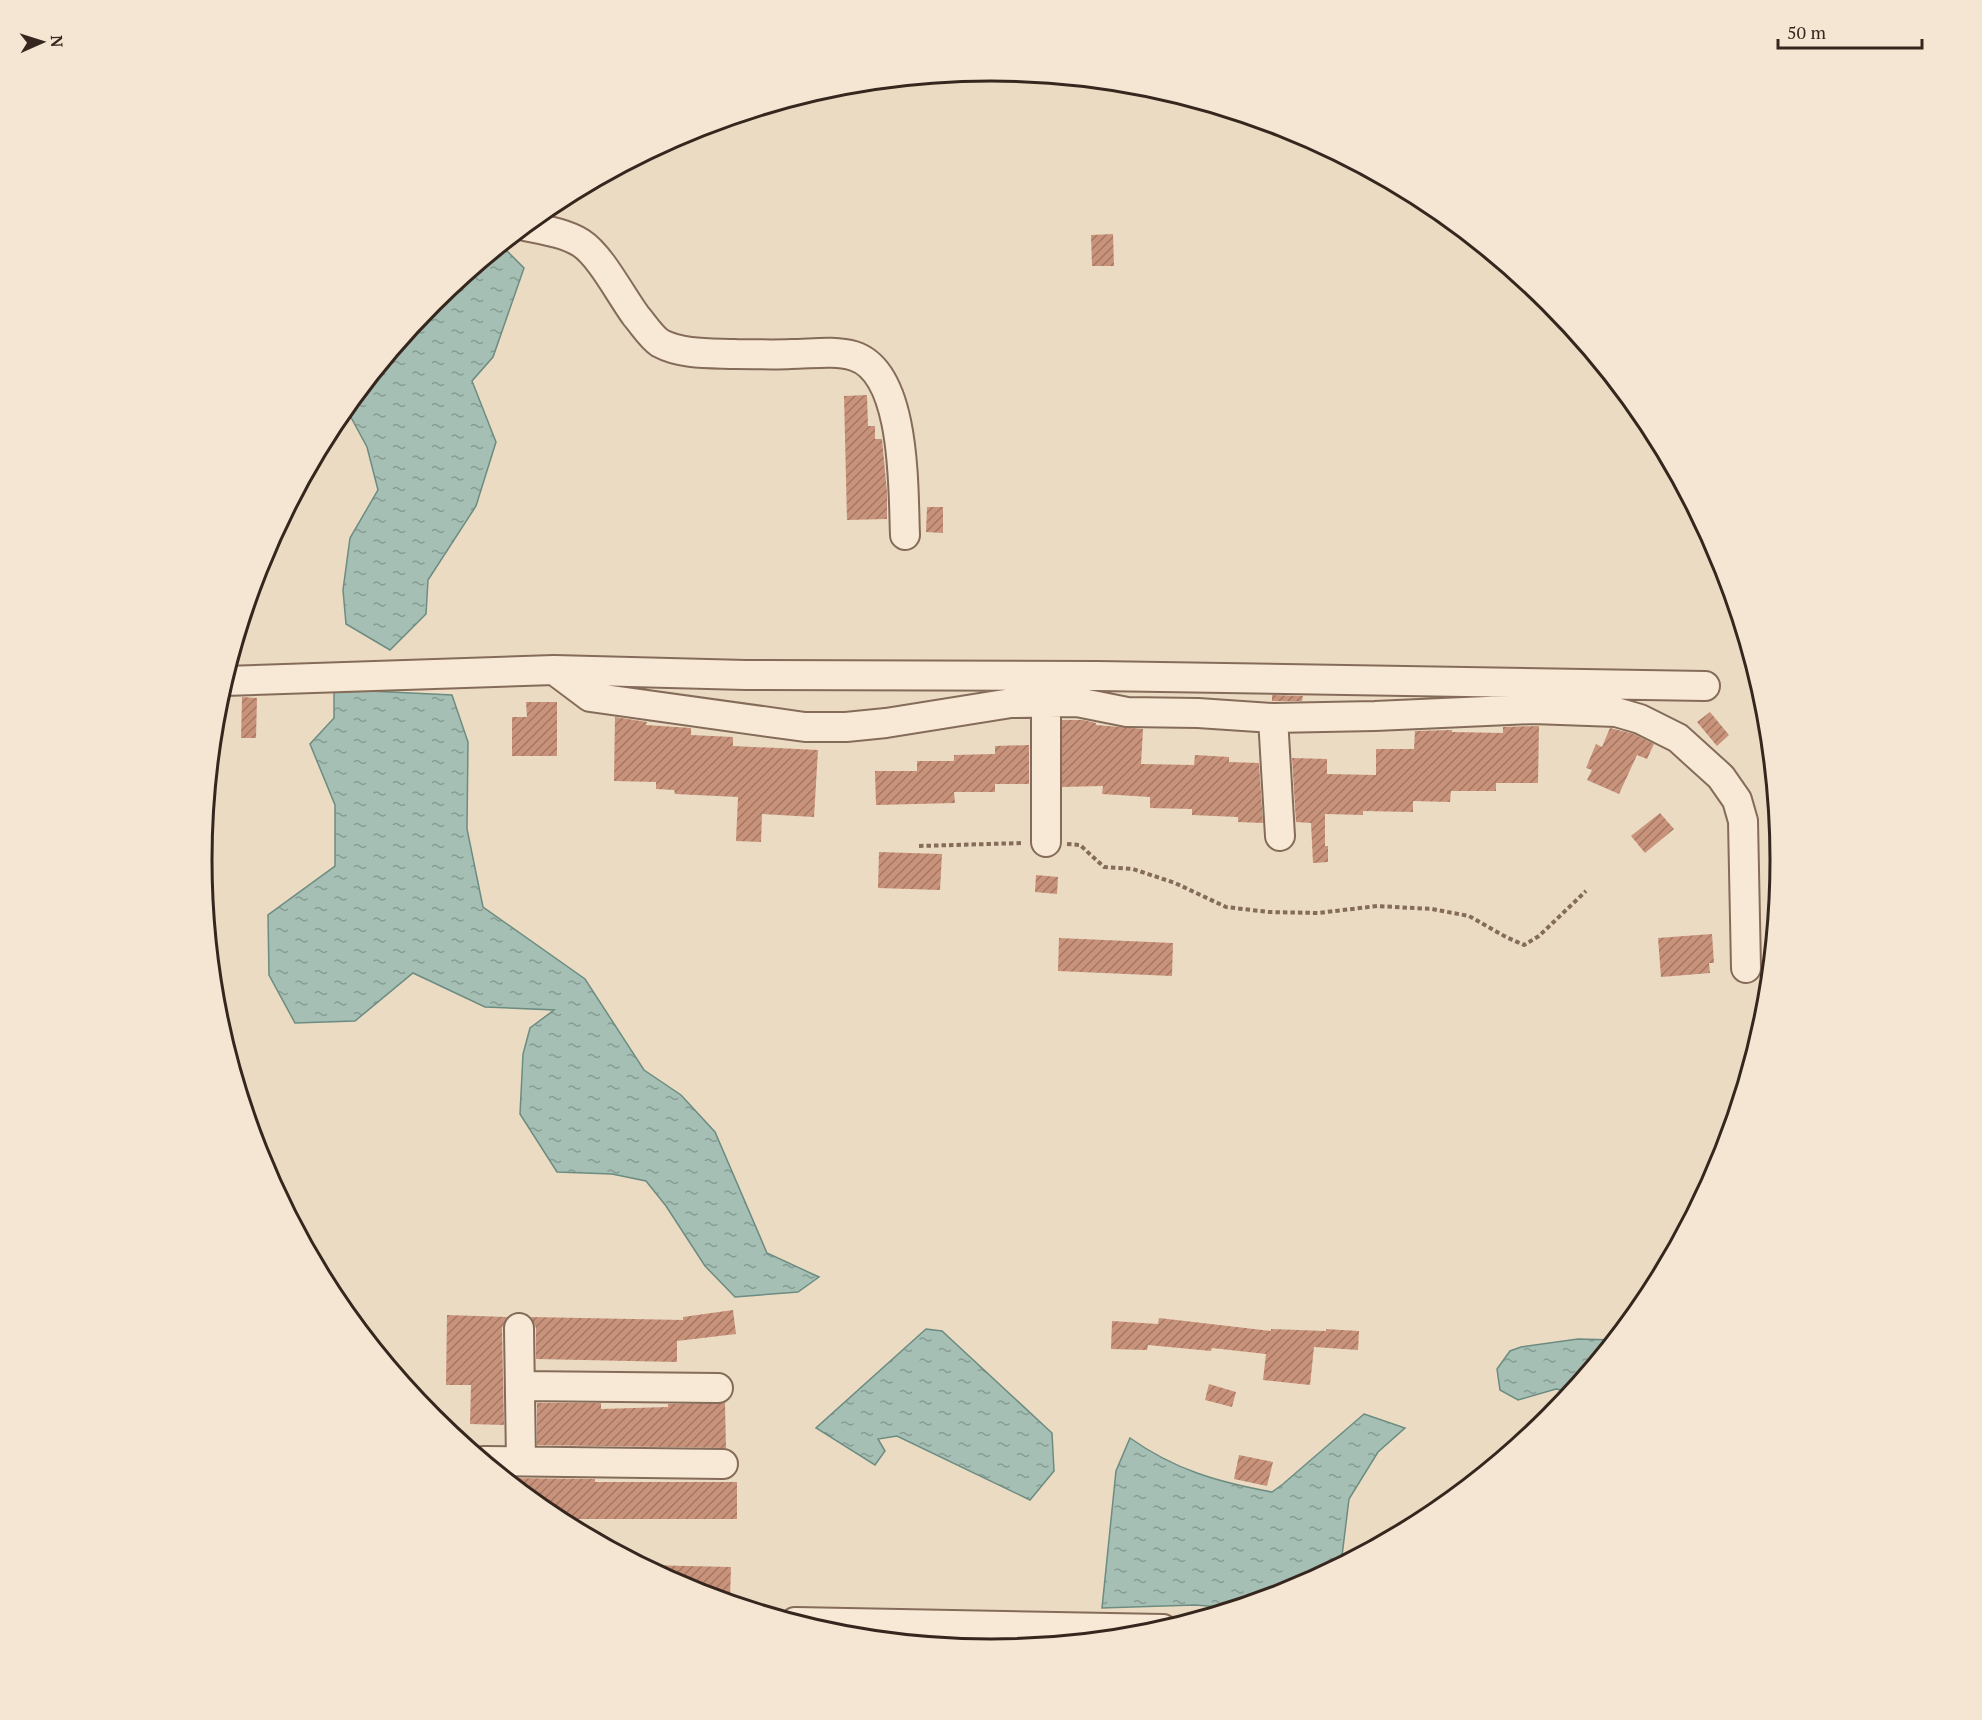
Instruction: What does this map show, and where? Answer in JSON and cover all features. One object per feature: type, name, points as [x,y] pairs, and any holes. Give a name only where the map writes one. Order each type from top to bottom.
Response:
[{"type":"street","points":[[536,228],[555,232],[582,243],[595,257],[633,312],[657,341],[668,347],[699,353],[833,353],[856,357],[869,365],[883,382],[896,411],[902,461],[905,536]]},
{"type":"street","points":[[234,681],[554,670],[746,675],[1086,676],[1705,686]]},
{"type":"street","points":[[554,670],[590,697],[805,727],[846,727],[886,723],[1011,703],[1046,702],[1077,702],[1127,712],[1198,713],[1273,718],[1533,709],[1616,712],[1640,719],[1678,738],[1721,777],[1737,800],[1743,821],[1746,968]]},
{"type":"street","points":[[1046,702],[1046,842]]},
{"type":"street","points":[[1273,718],[1280,836]]},
{"type":"street","points":[[519,1328],[521,1461]]},
{"type":"street","points":[[520,1386],[718,1388]]},
{"type":"street","points":[[496,1461],[723,1464]]},
{"type":"street","points":[[837,1624],[1085,1633]]},
{"type":"path","points":[[919,846],[1046,842],[1080,845],[1104,867],[1133,870],[1154,876],[1175,883],[1226,907],[1269,912],[1318,913],[1377,906],[1432,909],[1469,916],[1524,945],[1539,936],[1586,891]]},
{"type":"water","points":[[506,250],[524,268],[493,357],[472,381],[496,442],[476,506],[428,580],[426,614],[390,650],[346,624],[343,590],[350,538],[378,490],[367,447],[351,417],[405,346],[477,274]]},
{"type":"water","points":[[370,691],[452,695],[468,742],[467,829],[483,907],[585,979],[644,1070],[681,1095],[715,1132],[767,1253],[819,1277],[798,1292],[735,1297],[705,1266],[666,1206],[646,1181],[612,1174],[557,1172],[520,1114],[523,1054],[530,1028],[554,1010],[485,1007],[413,973],[355,1021],[295,1023],[269,975],[268,915],[335,866],[335,805],[310,744],[334,718],[334,692]]},
{"type":"water","points":[[926,1329],[942,1331],[1052,1433],[1054,1471],[1030,1500],[897,1436],[878,1439],[885,1451],[875,1465],[816,1428]]},
{"type":"water","points":[[1578,1339],[1604,1340],[1562,1390],[1556,1389],[1518,1400],[1500,1390],[1497,1369],[1510,1351],[1521,1347]]},
{"type":"water","points":[[1364,1414],[1405,1428],[1378,1452],[1349,1499],[1342,1556],[1289,1580],[1212,1606],[1102,1608],[1116,1471],[1130,1438],[1180,1467],[1215,1479],[1272,1492]]},
{"type":"building","points":[[1113,234],[1114,266],[1092,266],[1091,235]]},
{"type":"building","points":[[867,395],[868,426],[875,426],[875,439],[882,439],[887,519],[847,520],[844,396]]},
{"type":"building","points":[[927,507],[943,507],[943,533],[926,532]]},
{"type":"building","points":[[1272,695],[1303,696],[1302,701],[1272,701]]},
{"type":"building","points":[[242,697],[257,698],[256,738],[241,738]]},
{"type":"building","points":[[526,702],[557,702],[557,756],[512,756],[512,717],[527,717]]},
{"type":"building","points":[[1710,712],[1729,735],[1717,746],[1697,722]]},
{"type":"building","points":[[615,717],[647,722],[646,725],[691,728],[691,735],[733,737],[733,746],[818,750],[814,817],[762,814],[761,842],[736,841],[738,797],[675,794],[674,790],[656,789],[656,782],[614,781]]},
{"type":"building","points":[[1062,720],[1083,720],[1096,723],[1096,725],[1143,729],[1141,764],[1194,765],[1195,755],[1229,757],[1229,762],[1259,763],[1263,823],[1238,822],[1238,817],[1192,815],[1192,809],[1150,808],[1150,797],[1102,794],[1103,786],[1062,787]]},
{"type":"building","points":[[1539,726],[1538,783],[1496,783],[1496,791],[1451,791],[1450,802],[1413,801],[1413,812],[1363,811],[1363,815],[1325,814],[1325,846],[1328,846],[1328,862],[1313,863],[1311,823],[1296,822],[1292,758],[1327,759],[1327,774],[1376,775],[1376,749],[1414,749],[1415,731],[1452,730],[1452,732],[1503,733],[1503,727]]},
{"type":"building","points":[[1610,728],[1634,734],[1654,744],[1647,759],[1637,755],[1619,794],[1587,780],[1592,770],[1586,768],[1596,744],[1602,747]]},
{"type":"building","points":[[1029,745],[1029,784],[995,784],[995,792],[954,792],[955,803],[876,805],[875,771],[917,771],[917,761],[954,761],[954,755],[995,754],[995,746]]},
{"type":"building","points":[[1660,813],[1674,829],[1645,853],[1631,836]]},
{"type":"building","points":[[879,852],[942,854],[940,890],[878,888]]},
{"type":"building","points":[[1036,875],[1058,877],[1057,894],[1035,892]]},
{"type":"building","points":[[1712,934],[1714,963],[1709,963],[1710,973],[1661,977],[1658,938]]},
{"type":"building","points":[[1059,938],[1173,943],[1172,976],[1058,971]]},
{"type":"building","points":[[733,1310],[736,1334],[677,1341],[677,1362],[536,1359],[536,1328],[531,1317],[683,1320],[683,1317]]},
{"type":"building","points":[[447,1315],[507,1317],[502,1328],[504,1425],[470,1424],[471,1385],[446,1385]]},
{"type":"building","points":[[1159,1318],[1271,1331],[1271,1329],[1326,1331],[1326,1329],[1359,1331],[1358,1350],[1314,1347],[1310,1385],[1263,1380],[1266,1354],[1212,1348],[1211,1351],[1148,1345],[1147,1350],[1111,1349],[1112,1321],[1158,1324]]},
{"type":"building","points":[[1209,1384],[1236,1392],[1232,1407],[1205,1400]]},
{"type":"building","points":[[537,1403],[601,1403],[601,1409],[725,1403],[726,1448],[537,1445]]},
{"type":"building","points":[[1239,1455],[1273,1462],[1267,1486],[1234,1479]]},
{"type":"building","points":[[517,1478],[595,1479],[595,1482],[737,1482],[737,1519],[576,1519]]},
{"type":"building","points":[[660,1565],[731,1567],[730,1594]]}]
